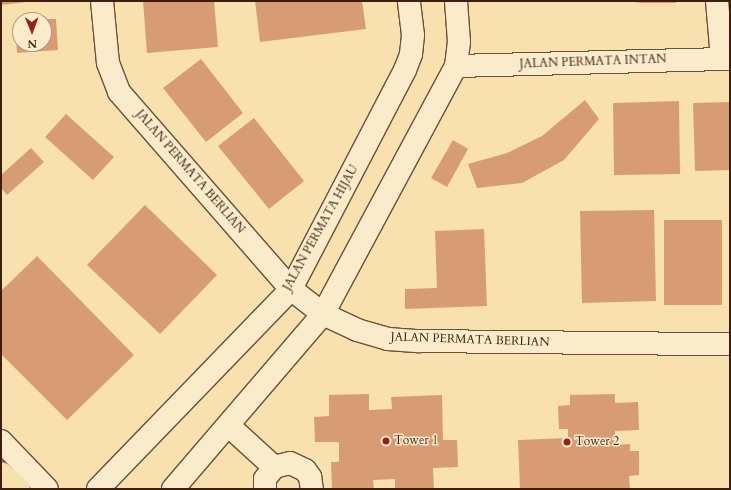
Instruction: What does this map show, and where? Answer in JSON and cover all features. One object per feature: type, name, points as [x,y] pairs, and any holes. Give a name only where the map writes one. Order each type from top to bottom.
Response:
[{"type":"main road","points":[[1,473],[19,489]]},
{"type":"street","name":"JALAN PERMATA BERLIAN","points":[[102,1],[108,63],[119,92],[291,289],[323,314],[357,330],[388,339],[419,341],[730,344]]},
{"type":"street","name":"JALAN PERMATA HIJAU","points":[[98,489],[291,289],[405,70],[411,54],[413,34],[409,1]]},
{"type":"street","points":[[174,489],[323,314],[456,66],[459,42],[456,1]]},
{"type":"street","points":[[717,1],[726,59]]},
{"type":"street","name":"JALAN PERMATA INTAN","points":[[456,66],[726,59]]},
{"type":"street","points":[[229,426],[274,467]]},
{"type":"street","points":[[1,441],[46,489]]},
{"type":"street","points":[[265,489],[266,480],[274,467],[290,463],[298,465],[310,477],[312,489]]},
{"type":"building","points":[[1,1],[27,1],[27,2],[1,5]]},
{"type":"building","points":[[143,1],[214,1],[218,47],[147,53]]},
{"type":"building","points":[[255,1],[362,1],[366,29],[260,42]]},
{"type":"building","points":[[626,1],[676,1],[676,3],[641,3]]},
{"type":"building","points":[[52,19],[56,19],[58,50],[52,50]]},
{"type":"building","points":[[201,59],[243,113],[206,142],[163,88]]},
{"type":"building","points":[[585,100],[599,119],[564,160],[522,183],[477,188],[468,164],[507,153],[542,136]]},
{"type":"building","points":[[679,101],[680,174],[614,175],[613,103]]},
{"type":"building","points":[[730,102],[730,170],[695,171],[693,103]]},
{"type":"building","points":[[66,114],[114,157],[93,180],[45,137]]},
{"type":"building","points":[[254,118],[304,181],[269,209],[218,146]]},
{"type":"building","points":[[453,140],[468,149],[447,187],[431,178]]},
{"type":"building","points":[[31,148],[44,162],[7,195],[1,188],[1,175]]},
{"type":"building","points":[[145,205],[217,275],[160,334],[87,265]]},
{"type":"building","points":[[654,210],[656,301],[582,303],[580,211]]},
{"type":"building","points":[[664,220],[722,220],[722,305],[664,305]]},
{"type":"building","points":[[484,229],[487,306],[405,309],[405,289],[437,288],[435,231]]},
{"type":"building","points":[[37,256],[134,355],[67,420],[1,354],[1,291]]},
{"type":"building","name":"Tower 1","points":[[369,394],[369,410],[392,409],[391,397],[442,395],[443,440],[457,440],[458,467],[433,468],[434,489],[395,489],[395,479],[373,480],[374,489],[332,489],[331,462],[339,462],[339,442],[315,442],[314,417],[329,416],[329,395]]},
{"type":"building","name":"Tower 2","points":[[615,394],[615,403],[638,402],[639,430],[615,431],[615,445],[630,444],[630,451],[639,451],[639,475],[629,476],[630,489],[520,489],[518,440],[568,438],[568,429],[559,429],[558,406],[570,405],[570,395]]},
{"type":"place","name":"Tower 1","points":[[386,441]]},
{"type":"place","name":"Tower 2","points":[[567,442]]}]
